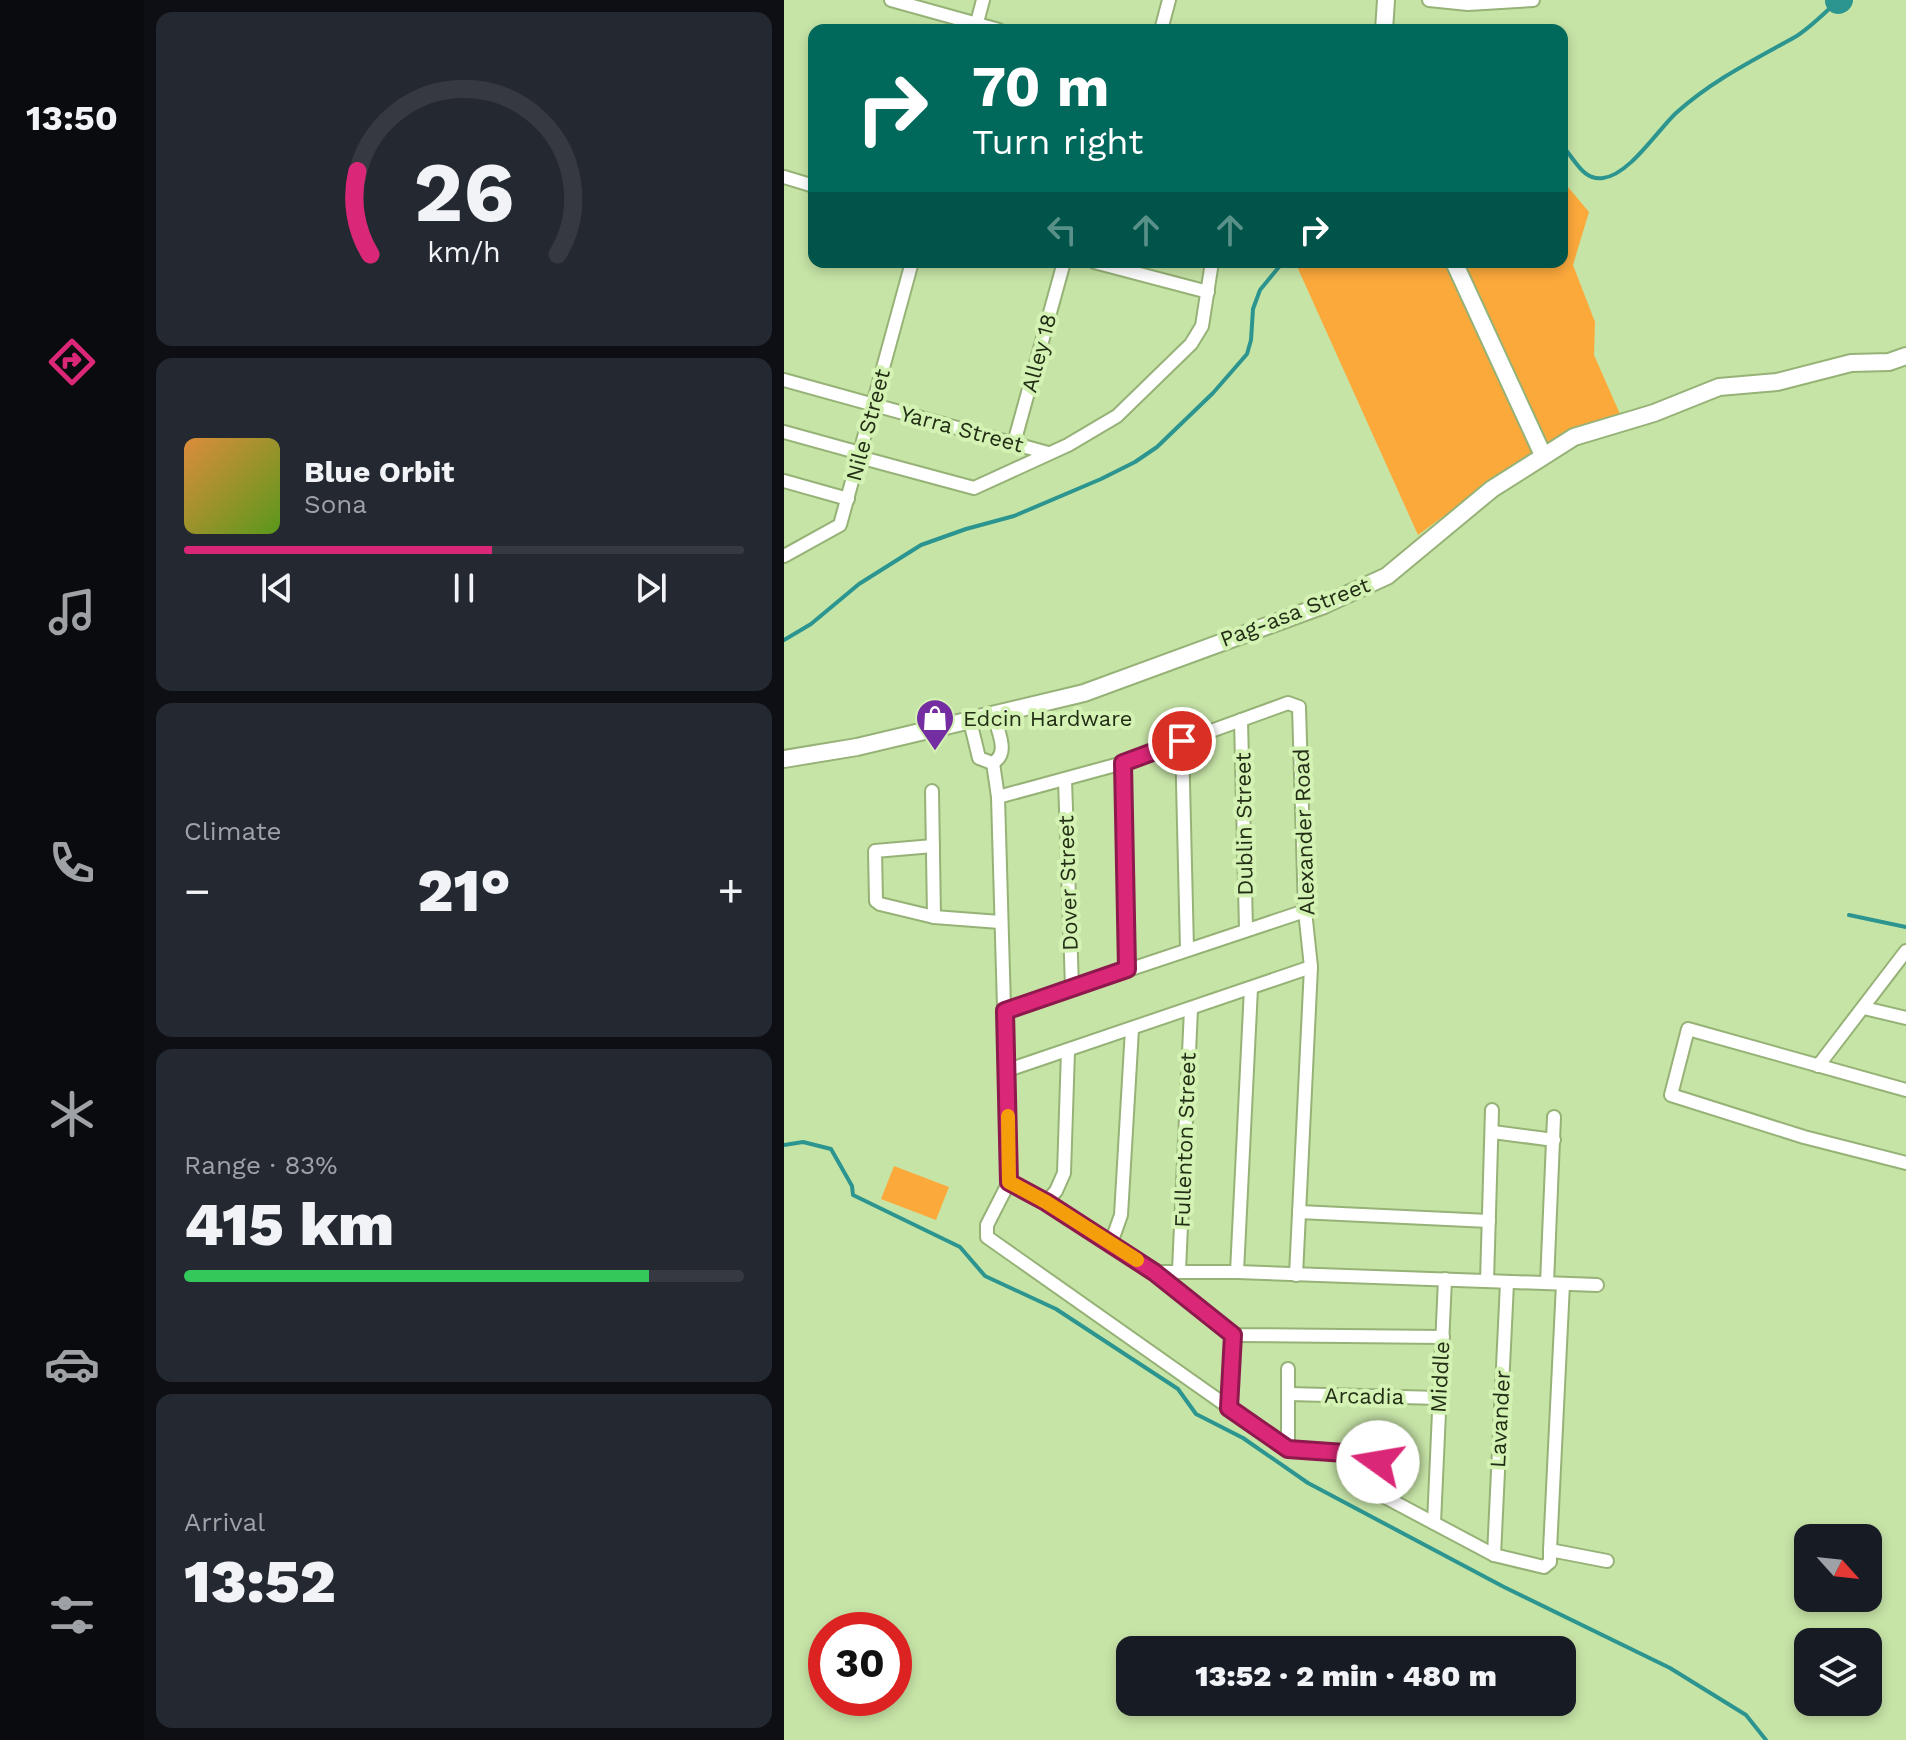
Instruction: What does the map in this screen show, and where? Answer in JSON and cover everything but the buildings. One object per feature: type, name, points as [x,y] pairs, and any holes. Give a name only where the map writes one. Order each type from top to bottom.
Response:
[{"type":"street","points":[[891,0],[967,24]]},
{"type":"street","points":[[977,24],[983,0]]},
{"type":"street","points":[[1163,24],[1169,0]]},
{"type":"street","points":[[1384,24],[1386,0]]},
{"type":"street","points":[[1429,0],[1468,4],[1533,0]]},
{"type":"street","points":[[784,177],[808,184]]},
{"type":"street","name":"Nile Street","points":[[784,556],[840,525],[910,268]]},
{"type":"street","name":"Alley 18","points":[[1014,443],[1062,268]]},
{"type":"street","points":[[1117,268],[1208,292]]},
{"type":"street","points":[[784,432],[974,488],[1068,445],[1117,416],[1182,353],[1202,326],[1211,268]]},
{"type":"street","points":[[1457,268],[1543,455]]},
{"type":"street","name":"Pag-asa Street","points":[[784,759],[857,747],[1084,693],[1324,605],[1387,576],[1492,489],[1574,437],[1654,413],[1719,387],[1777,382],[1851,363],[1889,362],[1906,356]]},
{"type":"street","name":"Yarra Street","points":[[784,380],[1048,453]]},
{"type":"street","points":[[784,481],[848,499]]},
{"type":"street","name":"Alexander Road","points":[[998,797],[1123,763],[1288,703],[1297,705],[1300,710],[1305,911],[1311,967],[1296,1275]]},
{"type":"street","points":[[970,721],[979,758],[993,763],[1003,752],[994,715]]},
{"type":"street","name":"Dublin Street","points":[[1241,720],[1246,929]]},
{"type":"street","points":[[1182,741],[1187,949]]},
{"type":"street","points":[[993,763],[998,797],[1009,1182],[987,1225],[987,1237],[1288,1449],[1373,1455],[1378,1462],[1379,1491],[1494,1555],[1544,1567],[1550,1562],[1563,1284]]},
{"type":"street","points":[[1123,763],[1127,969]]},
{"type":"street","name":"Dover Street","points":[[1065,780],[1072,987]]},
{"type":"street","points":[[932,791],[934,917]]},
{"type":"street","points":[[933,846],[879,849],[874,856],[876,901],[934,917],[1000,922]]},
{"type":"street","points":[[1005,1011],[1305,911]]},
{"type":"street","points":[[1818,1066],[1906,951]]},
{"type":"street","points":[[1008,1070],[1311,967]]},
{"type":"street","points":[[1237,1272],[1251,988]]},
{"type":"street","points":[[1864,1008],[1906,1018]]},
{"type":"street","name":"Fullenton Street","points":[[1179,1270],[1191,1009]]},
{"type":"street","points":[[1111,1243],[1121,1215],[1132,1029]]},
{"type":"street","points":[[1906,1090],[1688,1029],[1671,1095],[1804,1137],[1906,1163]]},
{"type":"street","points":[[1046,1202],[1056,1191],[1064,1173],[1068,1051]]},
{"type":"street","points":[[1487,1281],[1492,1110]]},
{"type":"street","points":[[1547,1283],[1554,1117]]},
{"type":"street","points":[[1493,1132],[1554,1140]]},
{"type":"street","points":[[1009,1182],[1046,1202],[1154,1272],[1233,1335],[1443,1337]]},
{"type":"street","points":[[1299,1212],[1489,1221]]},
{"type":"street","points":[[1154,1272],[1179,1270],[1597,1285]]},
{"type":"street","name":"Middle","points":[[1434,1523],[1445,1279]]},
{"type":"street","name":"Lavander","points":[[1494,1555],[1507,1283]]},
{"type":"street","points":[[1229,1408],[1233,1335]]},
{"type":"street","points":[[1288,1369],[1288,1449]]},
{"type":"street","name":"Arcadia","points":[[1289,1394],[1439,1398]]},
{"type":"street","points":[[1550,1550],[1607,1561]]},
{"type":"shaded area","points":[[1568,187],[1589,212],[1573,265],[1595,322],[1594,355],[1620,414],[1565,435],[1497,477],[1418,535],[1298,268],[1568,268]]},
{"type":"shaded area","points":[[894,1166],[949,1187],[936,1220],[881,1199]]},
{"type":"waterway","points":[[1568,153],[1590,176],[1603,178],[1613,175],[1633,161],[1690,101],[1801,33],[1838,1],[1834,0]]},
{"type":"waterway","points":[[784,640],[811,624],[859,584],[921,545],[1014,516],[1101,479],[1157,447],[1213,393],[1247,354],[1253,309],[1260,290],[1278,268]]},
{"type":"waterway","points":[[1849,915],[1906,927]]},
{"type":"waterway","points":[[784,1145],[803,1142],[831,1149],[852,1186],[853,1195],[960,1247],[985,1276],[1056,1309],[1178,1389],[1196,1414],[1243,1438],[1308,1483],[1504,1587],[1670,1668],[1746,1715],[1766,1740]]},
{"type":"slow traffic","points":[[1008,1116],[1009,1182],[1137,1260]]},
{"type":"place","name":"Edcin Hardware","points":[[935,752]]},
{"type":"route","points":[[1182,741],[1123,763],[1127,969],[1005,1011],[1009,1182],[1046,1202],[1154,1272],[1233,1335],[1229,1408],[1288,1449],[1373,1455],[1378,1462]]}]
